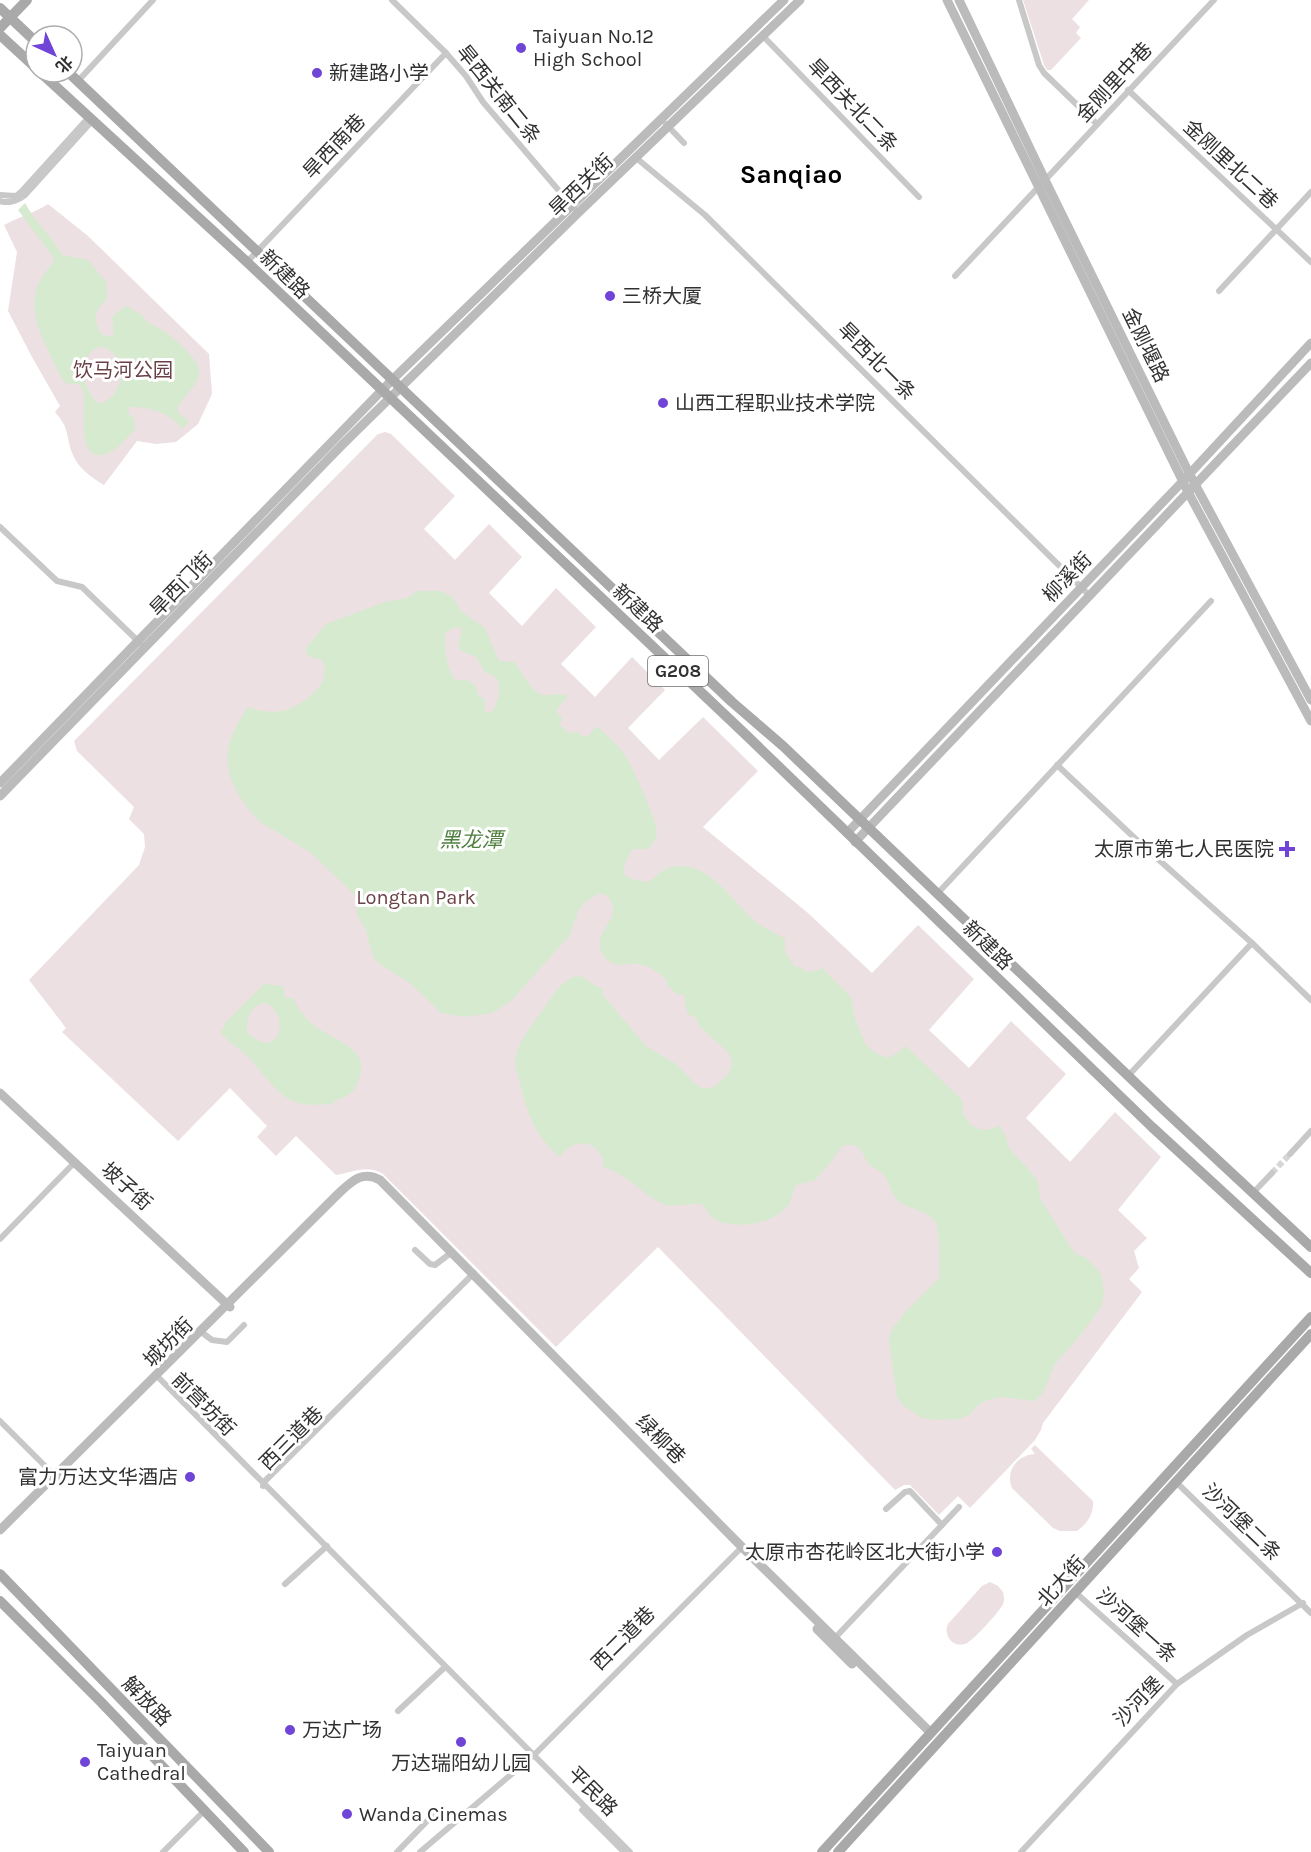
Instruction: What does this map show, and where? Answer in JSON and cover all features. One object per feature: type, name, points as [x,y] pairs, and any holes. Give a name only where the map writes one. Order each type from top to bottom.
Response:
[{"type":"main road","points":[[0,28],[27,0]]},
{"type":"main road","points":[[0,8],[24,30]]},
{"type":"main road","points":[[0,35],[24,57]]},
{"type":"main road","name":"新建路","points":[[53,84],[247,262],[744,733],[1152,1127],[1311,1273]]},
{"type":"main road","name":"新建路","points":[[81,84],[732,702],[783,746],[1128,1076],[1311,1247]]},
{"type":"main road","points":[[822,1852],[1311,1317]]},
{"type":"main road","name":"北大街","points":[[838,1852],[1311,1334]]},
{"type":"main road","name":"解放路","points":[[0,1574],[268,1852]]},
{"type":"main road","name":"解放路","points":[[0,1601],[101,1702],[244,1852]]},
{"type":"street","points":[[84,75],[153,0]]},
{"type":"street","name":"旱西关南二条","points":[[392,0],[446,53],[466,76],[483,102],[574,209]]},
{"type":"street","name":"旱西关街","points":[[385,395],[664,122],[784,0]]},
{"type":"street","name":"旱西关街","points":[[574,209],[635,157],[664,122],[763,36],[800,0]]},
{"type":"street","points":[[947,0],[1186,477],[1188,492],[1311,721]]},
{"type":"street","points":[[959,0],[1041,184]]},
{"type":"street","points":[[1018,0],[1039,65],[1044,73],[1096,124]]},
{"type":"street","name":"金刚里中巷","points":[[955,276],[1214,0]]},
{"type":"street","name":"旱西关北二条","points":[[763,36],[919,197]]},
{"type":"street","name":"旱西南巷","points":[[247,262],[446,53]]},
{"type":"street","name":"金刚里北二巷","points":[[1128,90],[1311,262]]},
{"type":"street","points":[[0,201],[7,203],[6,198],[20,196],[91,118]]},
{"type":"street","points":[[664,122],[684,143]]},
{"type":"street","name":"旱西北一条","points":[[635,157],[705,215],[1089,595]]},
{"type":"street","points":[[1219,291],[1311,192]]},
{"type":"street","name":"柳溪街","points":[[847,833],[1311,343]]},
{"type":"street","name":"柳溪街","points":[[855,842],[1311,363]]},
{"type":"street","name":"旱西门街","points":[[0,796],[142,644],[385,395]]},
{"type":"street","points":[[1186,477],[1195,484],[1311,700]]},
{"type":"street","points":[[0,527],[57,581],[82,587],[142,644]]},
{"type":"street","points":[[937,894],[1211,601]]},
{"type":"street","name":"旱西门街","points":[[0,783],[142,644]]},
{"type":"street","points":[[1057,765],[1311,1000]]},
{"type":"street","points":[[1128,1076],[1252,943]]},
{"type":"street","name":"坡子街","points":[[0,1093],[72,1165]]},
{"type":"street","name":"坡子街","points":[[0,1099],[72,1165],[149,1230],[227,1307]]},
{"type":"street","points":[[1290,1154],[1311,1131]]},
{"type":"street","points":[[0,1239],[72,1165]]},
{"type":"street","points":[[1253,1193],[1272,1173]]},
{"type":"street","name":"城坊街","points":[[0,1530],[342,1195],[366,1178]]},
{"type":"street","name":"绿柳巷","points":[[366,1178],[375,1183],[450,1254],[739,1548],[928,1735]]},
{"type":"street","points":[[415,1250],[435,1266],[450,1254]]},
{"type":"street","name":"西三道巷","points":[[265,1485],[473,1277]]},
{"type":"street","points":[[201,1332],[212,1340],[227,1342],[244,1325]]},
{"type":"street","name":"前营坊街","points":[[156,1378],[532,1755]]},
{"type":"street","points":[[0,1421],[56,1477]]},
{"type":"street","name":"城坊街","points":[[0,1536],[56,1477]]},
{"type":"street","name":"沙河堡二条","points":[[1176,1482],[1311,1612]]},
{"type":"street","points":[[886,1509],[901,1494],[910,1491],[942,1525]]},
{"type":"street","points":[[832,1640],[959,1507]]},
{"type":"street","points":[[285,1584],[325,1547]]},
{"type":"street","name":"西二道巷","points":[[420,1852],[532,1755],[739,1548]]},
{"type":"street","name":"沙河堡一条","points":[[1075,1592],[1177,1684]]},
{"type":"street","name":"沙河堡","points":[[1021,1852],[1177,1684],[1247,1635],[1303,1603]]},
{"type":"street","points":[[398,1711],[444,1668]]},
{"type":"street","name":"平民路","points":[[532,1755],[624,1852]]},
{"type":"street","name":"平民路","points":[[532,1755],[630,1852]]},
{"type":"street","points":[[163,1852],[204,1811]]},
{"type":"street","points":[[397,1852],[432,1816]]},
{"type":"green space","points":[[1023,0],[1089,0],[1072,19],[1080,27],[1076,33],[1081,38],[1051,70],[1047,70],[1044,65]]},
{"type":"green space","name":"饮马河公园","points":[[48,204],[88,236],[209,354],[212,394],[198,424],[176,442],[156,444],[137,441],[104,485],[86,472],[75,460],[66,429],[55,412],[60,406],[8,311],[17,252],[4,225]]},
{"type":"green space","name":"Longtan Park","points":[[385,432],[391,434],[455,496],[424,529],[455,560],[489,524],[522,557],[489,593],[522,626],[556,588],[596,627],[561,664],[595,697],[632,657],[665,690],[628,728],[659,760],[703,717],[758,771],[703,827],[808,913],[872,973],[918,925],[974,979],[929,1030],[969,1068],[1011,1021],[1066,1074],[1026,1118],[1070,1162],[1115,1112],[1161,1157],[1118,1210],[1147,1238],[1134,1251],[1139,1268],[1129,1279],[1142,1292],[1043,1423],[1035,1440],[970,1508],[958,1496],[939,1515],[910,1485],[904,1485],[895,1490],[658,1247],[556,1347],[383,1174],[365,1169],[336,1175],[296,1136],[276,1156],[257,1137],[267,1126],[230,1088],[178,1141],[62,1032],[66,1028],[29,980],[139,865],[145,847],[144,834],[129,819],[134,807],[77,751],[74,741],[378,434]]},
{"type":"green space","points":[[1035,1445],[1093,1501],[1089,1518],[1077,1531],[1060,1531],[1053,1528],[1012,1488],[1011,1470],[1023,1457],[1035,1454],[1031,1449]]},
{"type":"green space","points":[[990,1582],[1003,1592],[1002,1606],[968,1642],[956,1644],[948,1636],[948,1624],[982,1586]]},
{"type":"water","points":[[25,203],[62,255],[88,260],[106,282],[107,299],[100,306],[95,318],[99,331],[103,335],[113,336],[112,319],[126,306],[142,315],[147,322],[166,332],[197,363],[198,380],[178,406],[178,412],[189,422],[182,429],[172,419],[158,412],[129,407],[127,412],[134,419],[135,429],[124,441],[112,451],[102,455],[94,454],[88,449],[84,429],[83,390],[78,384],[67,384],[62,379],[37,321],[35,297],[39,282],[54,261],[53,257],[18,210]],"holes":[[[104,347],[118,359],[121,376],[115,392],[101,404],[94,400],[89,392],[84,373],[85,363],[88,355],[94,349]]]},
{"type":"water","name":"黑龙潭","points":[[418,591],[442,591],[453,598],[462,612],[485,628],[499,661],[514,662],[530,686],[538,693],[568,696],[556,710],[562,719],[559,724],[570,734],[576,731],[583,736],[588,736],[597,726],[623,752],[643,792],[657,833],[648,849],[633,849],[626,860],[623,874],[632,879],[648,882],[667,868],[685,866],[697,869],[708,876],[719,884],[757,923],[785,939],[787,954],[795,967],[801,967],[805,972],[822,968],[851,997],[855,1019],[870,1049],[887,1058],[906,1046],[962,1100],[963,1115],[969,1124],[984,1130],[998,1125],[1005,1134],[1009,1148],[1037,1179],[1041,1200],[1070,1246],[1076,1254],[1085,1257],[1101,1274],[1104,1295],[1100,1309],[1055,1364],[1044,1391],[1035,1401],[1000,1397],[978,1405],[969,1415],[958,1419],[936,1420],[922,1418],[903,1405],[897,1397],[889,1342],[891,1331],[905,1312],[939,1278],[938,1233],[936,1223],[927,1214],[898,1201],[884,1175],[869,1164],[860,1149],[854,1145],[842,1146],[815,1180],[796,1185],[789,1205],[780,1213],[772,1218],[741,1225],[721,1222],[713,1218],[701,1204],[672,1206],[663,1204],[618,1173],[604,1168],[599,1152],[587,1144],[573,1145],[560,1157],[544,1141],[525,1104],[515,1059],[527,1032],[558,989],[574,977],[582,977],[603,988],[602,994],[646,1046],[676,1064],[694,1083],[704,1089],[714,1087],[728,1075],[732,1064],[729,1053],[699,1026],[696,1017],[688,1013],[683,994],[678,995],[666,984],[667,980],[646,966],[618,965],[604,956],[600,949],[601,937],[613,909],[608,896],[600,893],[585,902],[578,911],[570,935],[511,1001],[492,1013],[464,1017],[441,1013],[411,984],[373,958],[366,930],[357,915],[356,896],[310,852],[260,822],[249,809],[233,782],[227,760],[231,739],[248,707],[273,712],[282,711],[307,699],[320,685],[325,669],[322,660],[310,657],[306,653],[306,648],[326,624],[385,602],[407,598]],"holes":[[[459,627],[462,630],[458,645],[460,650],[476,657],[485,672],[497,678],[498,696],[490,713],[485,712],[485,700],[479,696],[476,687],[466,680],[456,680],[450,671],[445,633],[453,628]]]},
{"type":"water","points":[[264,984],[283,986],[285,998],[293,998],[309,1021],[350,1047],[356,1054],[361,1070],[358,1082],[351,1092],[334,1101],[335,1103],[318,1105],[294,1101],[277,1090],[247,1056],[220,1032],[224,1024]],"holes":[[[266,1003],[274,1009],[280,1026],[274,1040],[267,1043],[247,1032],[248,1017],[256,1006]]]},
{"type":"tunnel","points":[[1272,1173],[1290,1154]]},
{"type":"place","name":"Taiyuan No.12 High School","points":[[521,48]]},
{"type":"place","name":"新建路小学","points":[[317,73]]},
{"type":"place","name":"三桥大厦","points":[[610,296]]},
{"type":"place","name":"山西工程职业技术学院","points":[[663,403]]},
{"type":"place","name":"太原市第七人民医院","points":[[1287,849]]},
{"type":"place","name":"富力万达文华酒店","points":[[190,1477]]},
{"type":"place","name":"太原市杏花岭区北大街小学","points":[[997,1552]]},
{"type":"place","name":"万达广场","points":[[290,1730]]},
{"type":"place","name":"万达瑞阳幼儿园","points":[[461,1742]]},
{"type":"place","name":"Taiyuan Cathedral","points":[[85,1762]]},
{"type":"place","name":"Wanda Cinemas","points":[[347,1814]]},
{"type":"district","name":"Sanqiao","points":[[791,174]]}]
